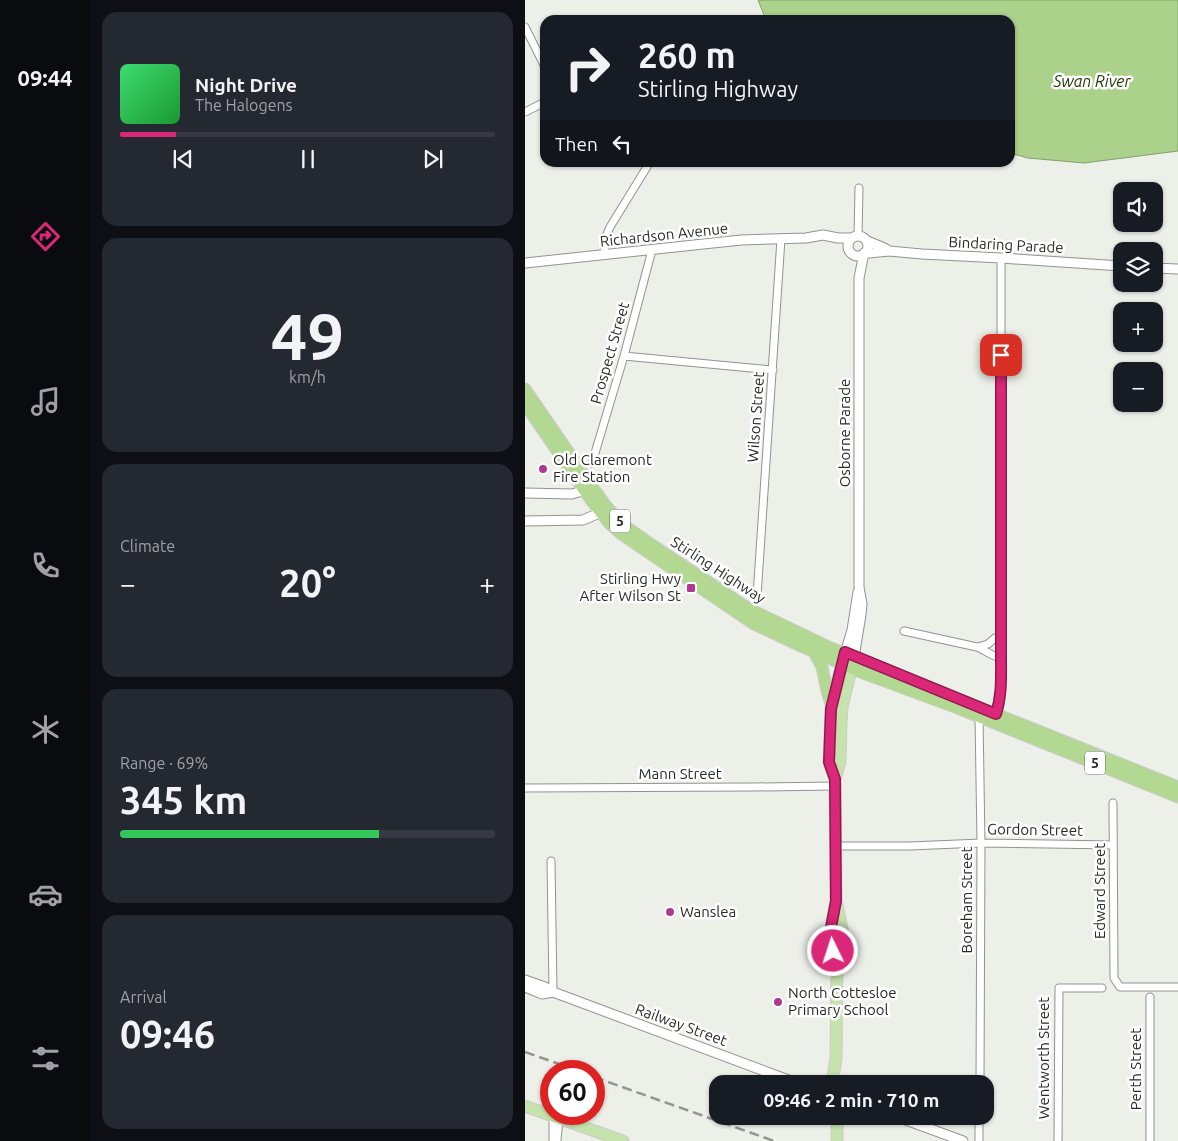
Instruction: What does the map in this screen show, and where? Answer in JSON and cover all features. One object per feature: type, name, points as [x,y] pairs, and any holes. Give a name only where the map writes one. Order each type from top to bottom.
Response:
[{"type":"highway","name":"Stirling Highway","points":[[525,389],[587,487]]},
{"type":"highway","name":"Stirling Highway","points":[[525,404],[619,533],[754,624],[814,652],[848,660],[867,675],[979,721],[994,718],[1178,797]]},
{"type":"highway","name":"Stirling Highway","points":[[603,509],[625,526],[749,609],[848,660],[1178,788]]},
{"type":"highway","points":[[814,652],[824,672],[831,704]]},
{"type":"main road","points":[[835,783],[829,762],[831,704],[848,660]]},
{"type":"main road","points":[[834,1075],[836,1058],[837,964],[829,938],[836,901],[835,783],[840,762],[842,707],[848,660]]},
{"type":"main road","points":[[836,1058],[838,1075]]},
{"type":"main road","points":[[525,1106],[540,1113]]},
{"type":"main road","points":[[525,1112],[540,1116]]},
{"type":"main road","points":[[567,1125],[603,1141]]},
{"type":"main road","points":[[572,1125],[623,1141]]},
{"type":"main road","points":[[832,1125],[832,1141]]},
{"type":"main road","points":[[837,1125],[837,1141]]},
{"type":"street","points":[[525,27],[540,56]]},
{"type":"street","points":[[525,112],[540,104]]},
{"type":"street","points":[[605,255],[605,239],[610,226],[647,167]]},
{"type":"street","points":[[859,188],[859,238],[868,246],[865,253],[858,255],[851,251],[849,242],[859,238]]},
{"type":"street","name":"Richardson Avenue","points":[[525,263],[741,240],[806,238],[823,235],[838,238],[859,238]]},
{"type":"street","name":"Richardson Avenue","points":[[806,238],[838,243],[851,251]]},
{"type":"street","name":"Bindaring Parade","points":[[859,238],[889,250],[922,254],[1113,265]]},
{"type":"street","name":"Wilson Street","points":[[757,596],[781,239]]},
{"type":"street","name":"Prospect Street","points":[[592,463],[624,356],[652,250]]},
{"type":"street","name":"Bindaring Parade","points":[[865,253],[889,250]]},
{"type":"street","name":"Osborne Parade","points":[[851,251],[859,278]]},
{"type":"street","name":"Osborne Parade","points":[[848,660],[861,616],[862,604],[859,587],[859,278],[865,253]]},
{"type":"street","points":[[994,718],[1001,693],[1001,258]]},
{"type":"street","points":[[1163,268],[1178,269]]},
{"type":"street","points":[[624,356],[773,370]]},
{"type":"street","points":[[525,493],[572,494],[587,487]]},
{"type":"street","points":[[525,521],[583,520],[603,509]]},
{"type":"street","points":[[904,632],[977,647],[1001,658]]},
{"type":"street","points":[[977,647],[1001,637]]},
{"type":"street","name":"Boreham Street","points":[[979,721],[981,843],[979,1075]]},
{"type":"street","name":"Mann Street","points":[[525,788],[752,787],[835,783]]},
{"type":"street","name":"Edward Street","points":[[1113,803],[1114,978],[1120,987],[1178,988]]},
{"type":"street","name":"Gordon Street","points":[[835,846],[910,846],[981,843],[1113,845]]},
{"type":"street","points":[[551,861],[553,992]]},
{"type":"street","name":"Railway Street","points":[[525,980],[775,1075]]},
{"type":"street","name":"Railway Street","points":[[525,987],[542,994],[553,992]]},
{"type":"street","name":"Wentworth Street","points":[[1058,1141],[1059,988],[1102,988]]},
{"type":"street","name":"Perth Street","points":[[1150,997],[1150,1141]]},
{"type":"street","points":[[553,1141],[555,1125]]},
{"type":"street","points":[[556,1125],[557,1141]]},
{"type":"street","points":[[919,1125],[963,1141]]},
{"type":"street","points":[[979,1125],[979,1141]]},
{"type":"water","name":"Swan River","points":[[758,0],[1178,0],[1178,151],[1084,163],[1028,158],[1015,154],[1015,15],[764,15]]},
{"type":"railway","points":[[525,1052],[548,1060]]},
{"type":"railway","points":[[605,1081],[774,1141]]},
{"type":"place","name":"Old Claremont Fire Station","points":[[543,469]]},
{"type":"place","name":"Stirling Hwy After Wilson St","points":[[691,588]]},
{"type":"place","name":"Wanslea","points":[[670,912]]},
{"type":"place","name":"North Cottesloe Primary School","points":[[778,1002]]},
{"type":"route","points":[[833,951],[829,938],[836,901],[835,779],[829,762],[831,704],[845,652],[996,714],[999,706],[1001,693],[1001,355]]}]
